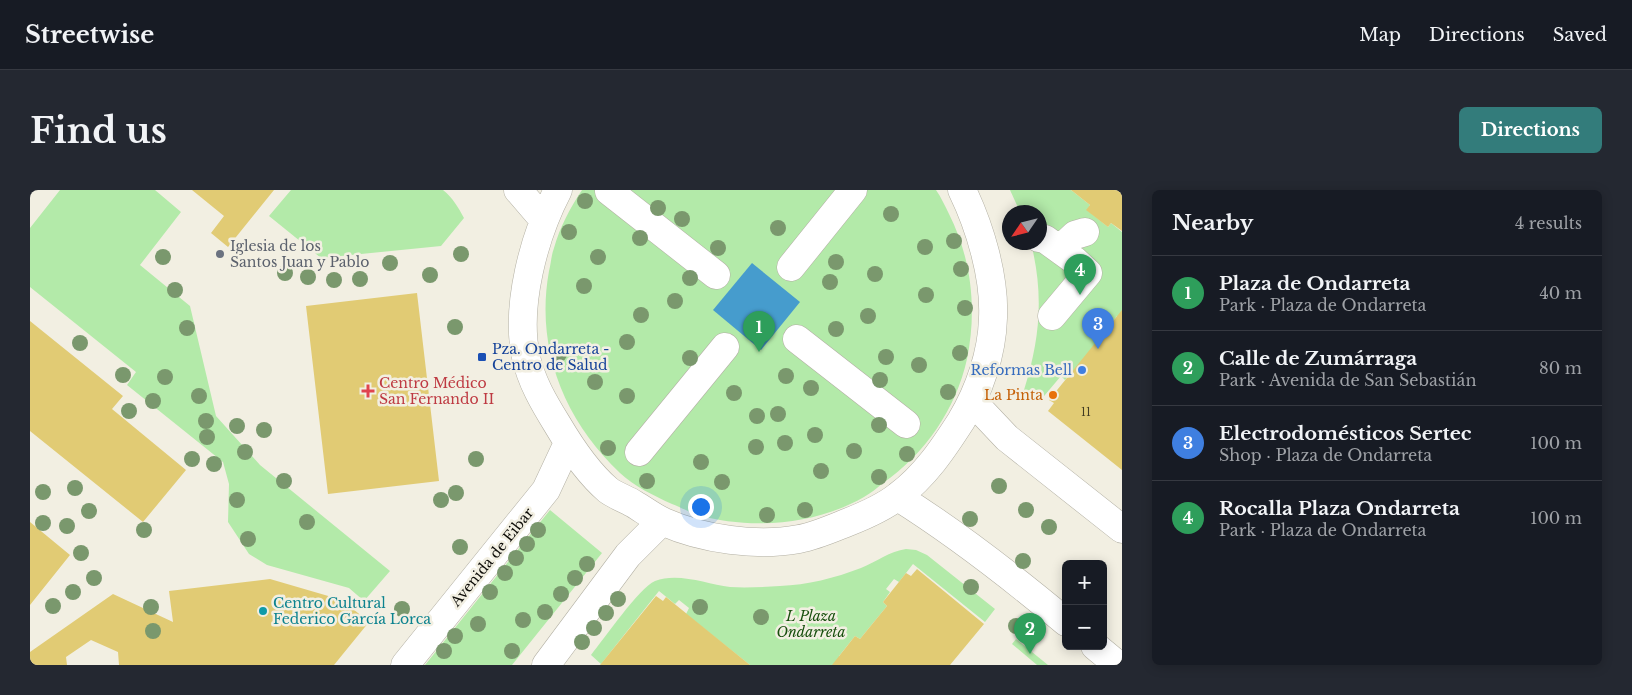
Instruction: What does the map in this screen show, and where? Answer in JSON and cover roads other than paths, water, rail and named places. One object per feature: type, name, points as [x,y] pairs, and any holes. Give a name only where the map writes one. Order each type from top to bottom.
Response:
[{"type":"street","points":[[518,190],[543,219]]},
{"type":"street","points":[[558,190],[543,219],[526,288],[523,310],[523,338],[526,359],[536,388],[568,443],[609,490],[662,521],[689,531],[722,538],[757,542],[799,539],[832,529],[867,514],[898,497],[919,478],[941,452],[972,401],[990,344],[994,317],[984,249],[962,190]]},
{"type":"street","points":[[791,267],[853,190]]},
{"type":"street","points":[[609,191],[716,275]]},
{"type":"street","points":[[1050,244],[1085,232]]},
{"type":"street","points":[[1050,244],[1088,272],[1052,316]]},
{"type":"street","points":[[797,339],[906,424]]},
{"type":"street","points":[[639,452],[724,347]]},
{"type":"street","points":[[972,401],[1007,438],[1121,526]]},
{"type":"street","name":"Avenida de Eibar","points":[[405,665],[546,490],[568,443]]},
{"type":"street","points":[[898,497],[938,522],[1062,619]]},
{"type":"street","points":[[546,665],[628,556],[662,521]]},
{"type":"street","points":[[1100,650],[1118,665]]},
{"type":"water","points":[[752,263],[800,302],[761,350],[713,310]]},
{"type":"place","name":"Iglesia de los Santos Juan y Pablo","points":[[220,254]]},
{"type":"place","name":"Rocalla Plaza Ondarreta","points":[[1080,295]]},
{"type":"place","name":"Electrodomésticos Sertec","points":[[1098,349]]},
{"type":"place","name":"Plaza de Ondarreta","points":[[759,352]]},
{"type":"place","name":"Pza. Ondarreta - Centro de Salud","points":[[482,357]]},
{"type":"place","name":"Reformas Bell","points":[[1082,370]]},
{"type":"place","name":"Centro Médico San Fernando II","points":[[368,391]]},
{"type":"place","name":"La Pinta","points":[[1053,395]]},
{"type":"place","name":"Centro Cultural Federico García Lorca","points":[[263,611]]},
{"type":"place","name":"Calle de Zumárraga","points":[[1030,654]]},
{"type":"park label","name":"L Plaza Ondarreta","points":[[811,624]]}]
